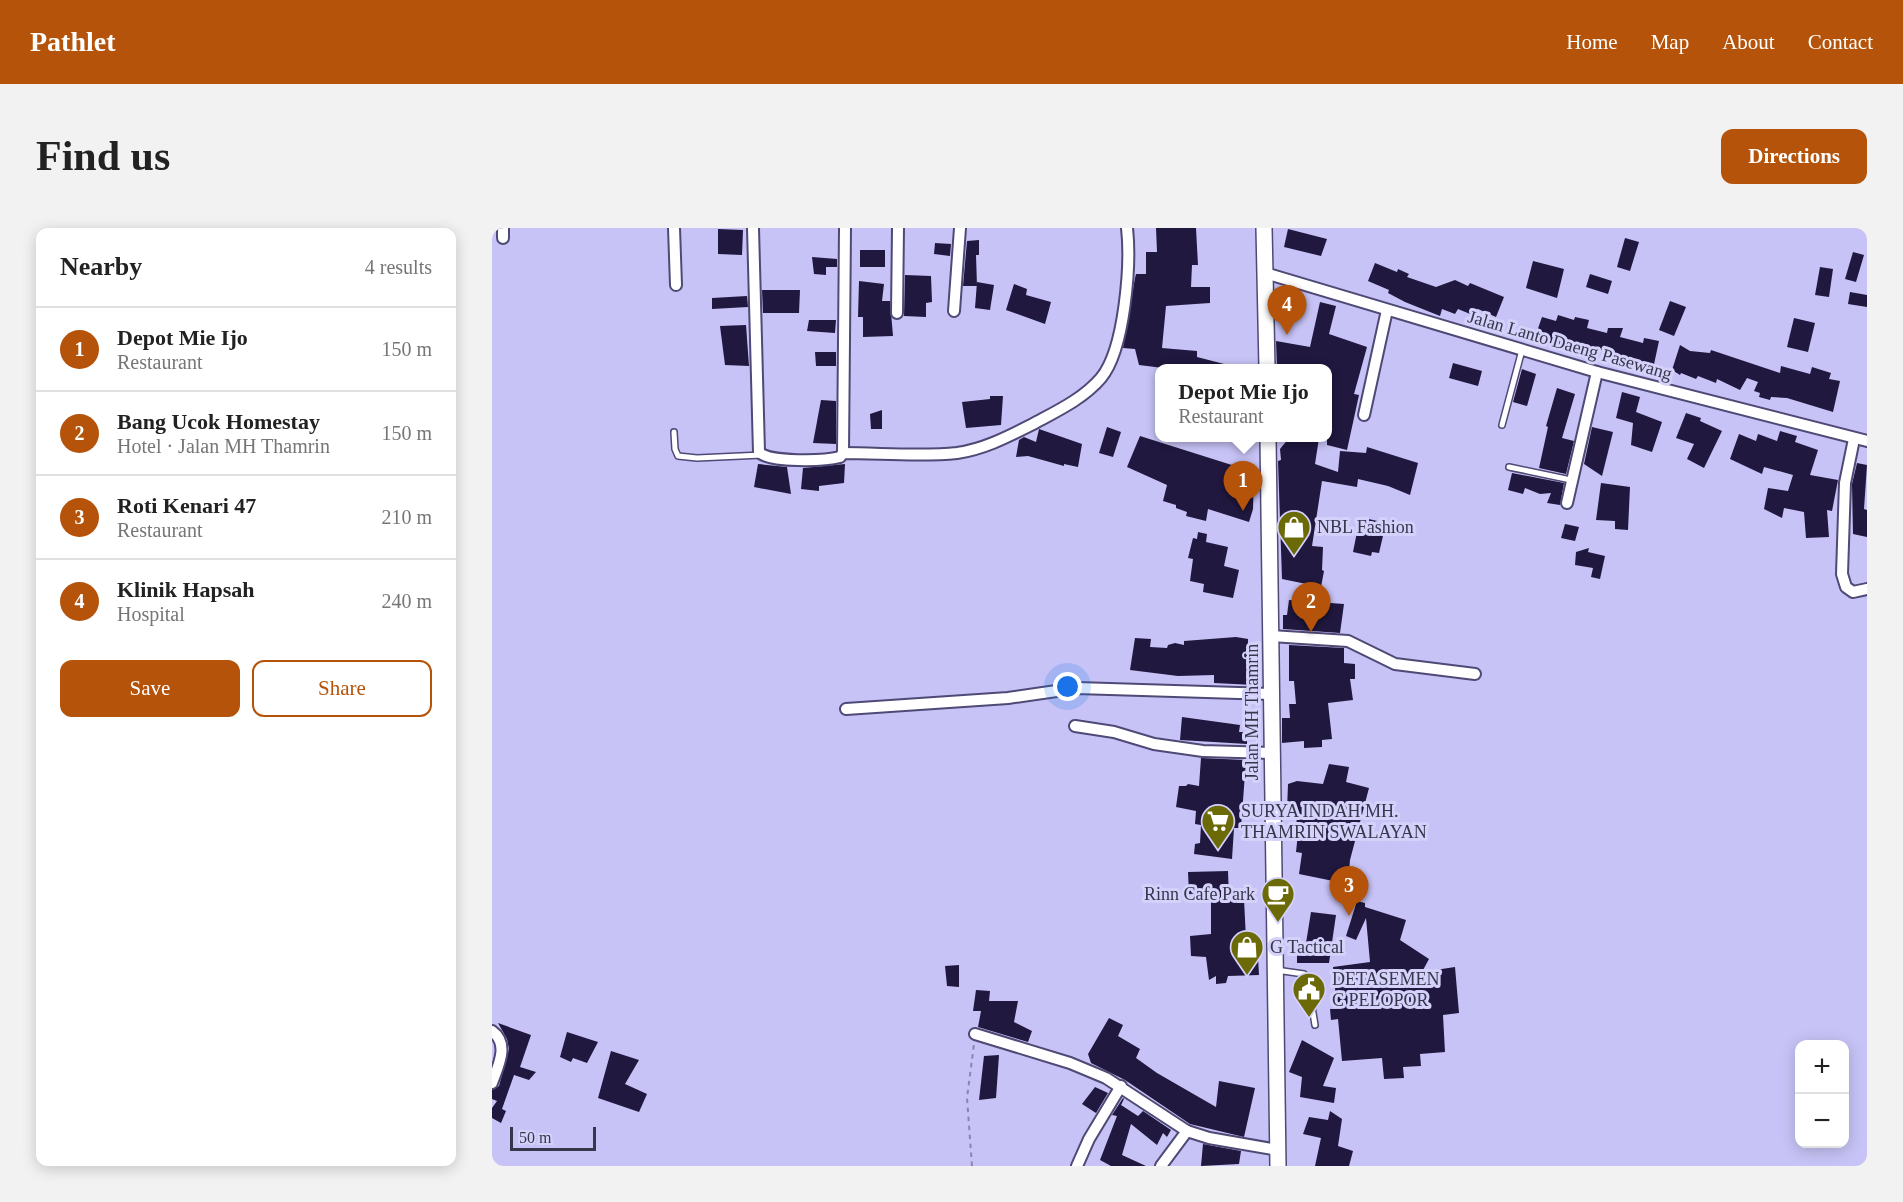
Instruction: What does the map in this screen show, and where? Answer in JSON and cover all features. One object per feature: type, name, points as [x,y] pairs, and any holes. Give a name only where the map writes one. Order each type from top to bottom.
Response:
[{"type":"main road","points":[[1264,228],[1267,364]]},
{"type":"main road","name":"Jalan MH Thamrin","points":[[1268,442],[1278,1166]]},
{"type":"street","points":[[674,228],[676,285]]},
{"type":"street","points":[[753,228],[757,432],[762,455],[769,459],[829,459],[840,457],[843,453],[845,228]]},
{"type":"street","points":[[897,313],[898,228]]},
{"type":"street","points":[[954,311],[960,228]]},
{"type":"street","points":[[843,453],[956,453],[981,448],[1014,434],[1078,398],[1105,371],[1119,333],[1128,276],[1126,228]]},
{"type":"street","name":"Jalan Lanto Daeng Pasewang","points":[[1265,273],[1597,372],[1867,441]]},
{"type":"street","points":[[1364,415],[1387,310]]},
{"type":"street","points":[[1567,503],[1597,372]]},
{"type":"street","points":[[1854,439],[1845,483],[1842,574],[1845,586],[1853,591],[1867,589]]},
{"type":"street","points":[[1271,636],[1348,641],[1395,664],[1474,674]]},
{"type":"street","points":[[846,709],[1008,698],[1077,688],[1271,694]]},
{"type":"street","points":[[1075,726],[1184,748],[1272,753]]},
{"type":"street","points":[[492,1031],[500,1040],[502,1052],[492,1083]]},
{"type":"street","points":[[975,1034],[1070,1063],[1120,1086],[1187,1131],[1209,1138],[1278,1150]]},
{"type":"street","points":[[1077,1166],[1089,1139],[1120,1086]]},
{"type":"street","points":[[1161,1166],[1187,1131]]},
{"type":"lane","points":[[1502,425],[1522,350]]},
{"type":"lane","points":[[674,432],[675,449],[678,456],[697,458],[762,455]]},
{"type":"lane","points":[[1509,467],[1573,481]]},
{"type":"lane","points":[[1275,970],[1304,974],[1307,977],[1315,1025]]},
{"type":"path","points":[[972,1166],[967,1098],[975,1034]]},
{"type":"building","points":[[1156,228],[1196,228],[1198,265],[1192,265],[1191,287],[1210,287],[1210,303],[1166,306],[1162,348],[1197,351],[1197,357],[1224,364],[1155,364],[1155,367],[1139,365],[1135,349],[1123,348],[1136,274],[1146,274],[1146,252],[1157,252]]},
{"type":"building","points":[[718,229],[743,230],[742,255],[718,254]]},
{"type":"building","points":[[1288,229],[1327,239],[1321,256],[1284,247]]},
{"type":"building","points":[[1625,238],[1639,242],[1630,271],[1617,267]]},
{"type":"building","points":[[979,240],[979,255],[976,255],[977,286],[963,286],[967,241]]},
{"type":"building","points":[[935,243],[951,244],[950,256],[934,254]]},
{"type":"building","points":[[860,250],[885,250],[885,267],[860,267]]},
{"type":"building","points":[[1853,252],[1864,255],[1856,282],[1845,279]]},
{"type":"building","points":[[812,257],[837,259],[837,267],[826,267],[826,275],[814,274]]},
{"type":"building","points":[[1533,261],[1564,269],[1557,298],[1526,288]]},
{"type":"building","points":[[1375,263],[1397,272],[1398,269],[1409,274],[1407,277],[1436,287],[1455,280],[1468,286],[1470,283],[1504,297],[1496,317],[1478,309],[1475,316],[1458,309],[1455,314],[1442,309],[1440,316],[1405,302],[1388,293],[1389,290],[1368,281]]},
{"type":"building","points":[[1820,267],[1833,269],[1829,297],[1815,295]]},
{"type":"building","points":[[1590,274],[1612,281],[1608,294],[1586,287]]},
{"type":"building","points":[[905,275],[931,276],[932,302],[926,303],[926,317],[904,316]]},
{"type":"building","points":[[859,281],[884,284],[882,301],[890,301],[893,336],[863,337],[863,317],[858,317]]},
{"type":"building","points":[[977,282],[994,285],[990,310],[975,308]]},
{"type":"building","points":[[1014,284],[1027,289],[1026,295],[1051,302],[1045,324],[1006,310]]},
{"type":"building","points":[[762,290],[800,290],[799,313],[763,313]]},
{"type":"building","points":[[1850,292],[1867,295],[1867,307],[1848,304]]},
{"type":"building","points":[[747,296],[748,307],[712,309],[712,298]]},
{"type":"building","points":[[1670,301],[1686,307],[1674,336],[1659,330]]},
{"type":"building","points":[[1320,302],[1336,306],[1329,334],[1367,347],[1354,394],[1359,395],[1347,450],[1327,445],[1327,442],[1332,442],[1332,364],[1277,364],[1276,341],[1310,347]]},
{"type":"building","points":[[1558,315],[1574,320],[1575,317],[1589,320],[1587,328],[1607,333],[1608,328],[1623,328],[1620,337],[1643,343],[1644,338],[1659,341],[1653,369],[1631,364],[1614,354],[1597,349],[1595,358],[1582,348],[1581,354],[1564,341],[1562,348],[1535,337],[1542,317],[1556,321]]},
{"type":"building","points":[[1794,318],[1815,323],[1808,352],[1787,347]]},
{"type":"building","points":[[809,320],[836,320],[835,333],[807,331]]},
{"type":"building","points":[[746,325],[749,366],[725,365],[720,326]]},
{"type":"building","points":[[1680,345],[1690,351],[1710,353],[1711,350],[1780,373],[1781,366],[1810,374],[1812,367],[1831,373],[1829,379],[1840,381],[1833,412],[1787,398],[1771,397],[1770,400],[1759,397],[1760,393],[1754,391],[1758,382],[1747,378],[1740,390],[1717,379],[1716,383],[1698,376],[1696,379],[1681,373],[1680,375],[1672,370]]},
{"type":"building","points":[[815,352],[836,352],[836,366],[816,366]]},
{"type":"building","points":[[1453,363],[1482,371],[1478,386],[1449,378]]},
{"type":"building","points":[[1522,369],[1536,374],[1527,406],[1513,402]]},
{"type":"building","points":[[1557,388],[1575,394],[1562,438],[1574,441],[1566,474],[1539,468],[1548,427],[1546,426]]},
{"type":"building","points":[[1622,392],[1640,397],[1636,412],[1662,422],[1652,452],[1631,445],[1633,423],[1616,418]]},
{"type":"building","points":[[990,396],[1003,396],[1001,425],[966,428],[962,402],[990,399]]},
{"type":"building","points":[[821,400],[836,401],[836,444],[813,443]]},
{"type":"building","points":[[882,410],[882,429],[871,429],[870,414]]},
{"type":"building","points":[[1686,413],[1701,418],[1700,421],[1722,431],[1704,468],[1687,459],[1694,444],[1676,438]]},
{"type":"building","points":[[1107,427],[1121,432],[1113,457],[1099,453]]},
{"type":"building","points":[[1592,427],[1613,432],[1602,476],[1584,464]]},
{"type":"building","points":[[1039,429],[1082,444],[1078,467],[1064,464],[1064,466],[1028,456],[1016,457],[1019,440],[1024,437],[1036,442]]},
{"type":"building","points":[[1780,431],[1797,436],[1795,442],[1818,450],[1810,475],[1838,480],[1832,511],[1827,510],[1829,537],[1806,538],[1804,512],[1784,508],[1782,518],[1764,509],[1768,488],[1788,491],[1793,475],[1764,467],[1762,474],[1730,459],[1739,434],[1756,441],[1758,434],[1777,441]]},
{"type":"building","points":[[1140,436],[1254,472],[1253,509],[1249,522],[1208,509],[1206,521],[1186,516],[1187,512],[1163,501],[1167,485],[1127,467]]},
{"type":"building","points":[[1286,442],[1318,442],[1315,464],[1338,472],[1340,451],[1366,453],[1367,447],[1418,463],[1410,495],[1388,486],[1358,479],[1357,487],[1322,481],[1312,546],[1323,547],[1322,570],[1324,571],[1321,587],[1282,579],[1278,461],[1281,460],[1280,449]]},
{"type":"building","points":[[1857,463],[1867,465],[1864,509],[1867,510],[1867,537],[1853,534],[1852,484]]},
{"type":"building","points":[[758,464],[787,467],[791,494],[754,487]]},
{"type":"building","points":[[845,464],[844,483],[819,486],[819,491],[801,489],[803,468]]},
{"type":"building","points":[[1512,473],[1564,483],[1560,505],[1547,503],[1551,493],[1540,494],[1525,488],[1523,494],[1508,490]]},
{"type":"building","points":[[1601,483],[1630,487],[1628,530],[1615,529],[1615,521],[1596,520]]},
{"type":"building","points":[[1360,517],[1386,523],[1379,553],[1372,552],[1371,556],[1353,552]]},
{"type":"building","points":[[1565,524],[1579,527],[1575,541],[1561,538]]},
{"type":"building","points":[[1198,532],[1207,534],[1206,542],[1228,547],[1224,566],[1239,570],[1233,598],[1203,592],[1204,584],[1190,581],[1193,559],[1188,558],[1193,538],[1197,539]]},
{"type":"building","points":[[1589,548],[1588,552],[1605,556],[1600,579],[1591,577],[1593,568],[1575,565],[1576,552]]},
{"type":"building","points":[[1289,600],[1344,604],[1340,633],[1283,629],[1283,615],[1287,615]]},
{"type":"building","points":[[1236,637],[1248,639],[1248,652],[1254,652],[1254,685],[1214,683],[1214,675],[1178,676],[1130,670],[1135,638],[1151,639],[1150,647],[1167,648],[1168,645],[1175,643],[1184,645],[1184,641]]},
{"type":"building","points":[[1289,645],[1344,648],[1344,663],[1355,664],[1355,679],[1350,679],[1353,700],[1328,703],[1332,739],[1322,740],[1322,747],[1304,748],[1304,741],[1282,743],[1282,718],[1290,718],[1289,704],[1296,704],[1294,681],[1289,681]]},
{"type":"building","points":[[1182,717],[1240,725],[1239,732],[1247,732],[1247,744],[1180,740]]},
{"type":"building","points":[[1201,758],[1246,760],[1241,828],[1234,828],[1232,859],[1194,854],[1195,844],[1200,843],[1201,825],[1195,824],[1196,811],[1176,807],[1179,786],[1188,784],[1199,786]]},
{"type":"building","points":[[1329,764],[1349,767],[1346,782],[1369,788],[1350,860],[1348,884],[1299,874],[1302,853],[1296,852],[1298,833],[1295,833],[1298,810],[1287,810],[1288,784],[1297,781],[1323,784]]},
{"type":"building","points":[[1228,871],[1229,899],[1244,899],[1246,939],[1257,938],[1259,975],[1228,976],[1226,983],[1216,984],[1216,976],[1209,980],[1206,957],[1191,956],[1190,936],[1211,934],[1211,899],[1207,899],[1206,893],[1189,894],[1188,872]]},
{"type":"building","points":[[1357,901],[1365,903],[1365,907],[1406,920],[1400,940],[1429,959],[1422,972],[1455,967],[1459,1013],[1443,1015],[1445,1052],[1420,1054],[1421,1066],[1403,1067],[1404,1078],[1384,1079],[1382,1058],[1342,1061],[1338,1019],[1331,1020],[1330,1009],[1337,1009],[1333,967],[1370,962],[1366,918],[1356,940],[1346,936]]},
{"type":"building","points":[[1311,912],[1336,915],[1329,963],[1297,963],[1297,943],[1306,943]]},
{"type":"building","points":[[959,965],[959,987],[947,986],[945,966]]},
{"type":"building","points":[[976,990],[990,991],[989,1001],[1018,1001],[1014,1022],[1032,1031],[1028,1042],[978,1027],[981,1011],[973,1011]]},
{"type":"building","points":[[1109,1018],[1123,1025],[1118,1036],[1140,1049],[1136,1058],[1157,1073],[1216,1107],[1219,1081],[1255,1088],[1244,1137],[1190,1124],[1125,1080],[1091,1063],[1088,1054]]},
{"type":"building","points":[[498,1023],[531,1035],[520,1067],[536,1072],[529,1080],[514,1075],[502,1109],[506,1111],[501,1123],[492,1118],[492,1108],[497,1101],[492,1099],[492,1090],[499,1086],[509,1049],[507,1039]]},
{"type":"building","points":[[567,1032],[598,1042],[587,1063],[573,1058],[571,1062],[560,1057]]},
{"type":"building","points":[[1302,1040],[1334,1058],[1323,1086],[1336,1088],[1334,1103],[1300,1097],[1302,1077],[1289,1072]]},
{"type":"building","points":[[611,1051],[639,1060],[625,1084],[647,1094],[639,1112],[598,1098]]},
{"type":"building","points":[[999,1055],[996,1098],[979,1100],[984,1056]]},
{"type":"building","points":[[1095,1087],[1108,1093],[1096,1113],[1082,1104]]},
{"type":"building","points":[[1123,1098],[1121,1105],[1138,1116],[1143,1111],[1171,1130],[1167,1137],[1163,1133],[1157,1145],[1131,1124],[1122,1155],[1146,1166],[1111,1166],[1100,1160],[1117,1116],[1112,1115]]},
{"type":"building","points":[[1330,1111],[1342,1119],[1338,1146],[1353,1151],[1349,1166],[1315,1166],[1321,1138],[1303,1134],[1309,1117],[1328,1120]]},
{"type":"building","points":[[1203,1144],[1241,1151],[1239,1164],[1201,1166]]},
{"type":"place","name":"Klinik Hapsah","points":[[1287,335]]},
{"type":"place","name":"Depot Mie Ijo","points":[[1243,511]]},
{"type":"place","name":"NBL Fashion","points":[[1294,556]]},
{"type":"place","name":"Bang Ucok Homestay","points":[[1311,632]]},
{"type":"place","name":"SURYA INDAH MH. THAMRIN SWALAYAN","points":[[1218,850]]},
{"type":"place","name":"Roti Kenari 47","points":[[1349,916]]},
{"type":"place","name":"Rinn Cafe Park","points":[[1278,923]]},
{"type":"place","name":"G Tactical","points":[[1247,976]]},
{"type":"place","name":"DETASEMEN C PELOPOR","points":[[1309,1018]]}]
